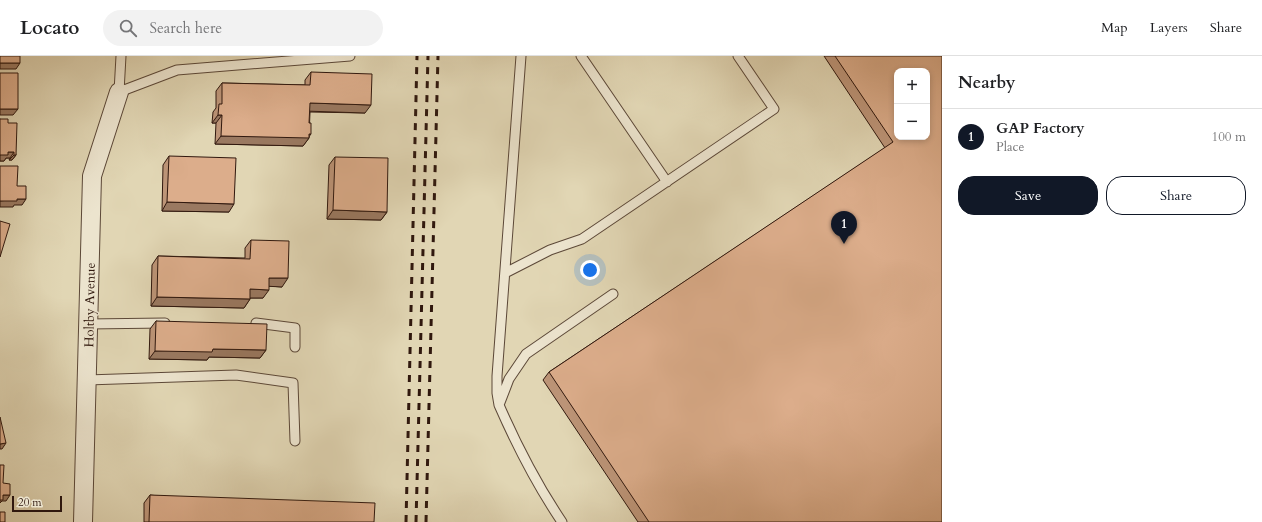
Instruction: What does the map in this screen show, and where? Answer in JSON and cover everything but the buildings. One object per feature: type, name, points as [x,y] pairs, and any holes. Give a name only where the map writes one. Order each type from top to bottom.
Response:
[{"type":"street","name":"Holtby Avenue","points":[[83,522],[92,176],[119,92]]},
{"type":"lane","points":[[121,56],[119,92],[177,70],[350,56]]},
{"type":"lane","points":[[521,56],[504,273],[497,393],[499,405],[513,439],[541,490],[562,522]]},
{"type":"lane","points":[[581,56],[667,182]]},
{"type":"lane","points":[[504,273],[550,250],[582,239],[774,109],[738,56]]},
{"type":"lane","points":[[499,405],[509,379],[526,354],[613,294]]},
{"type":"lane","points":[[88,324],[177,324]]},
{"type":"lane","points":[[247,324],[262,324],[295,328],[295,347]]},
{"type":"lane","points":[[87,380],[236,375],[293,383],[295,441]]},
{"type":"railway","points":[[406,522],[417,56]]},
{"type":"railway","points":[[416,522],[428,56]]},
{"type":"railway","points":[[426,522],[438,56]]},
{"type":"place","name":"GAP Factory","points":[[844,244]]}]
